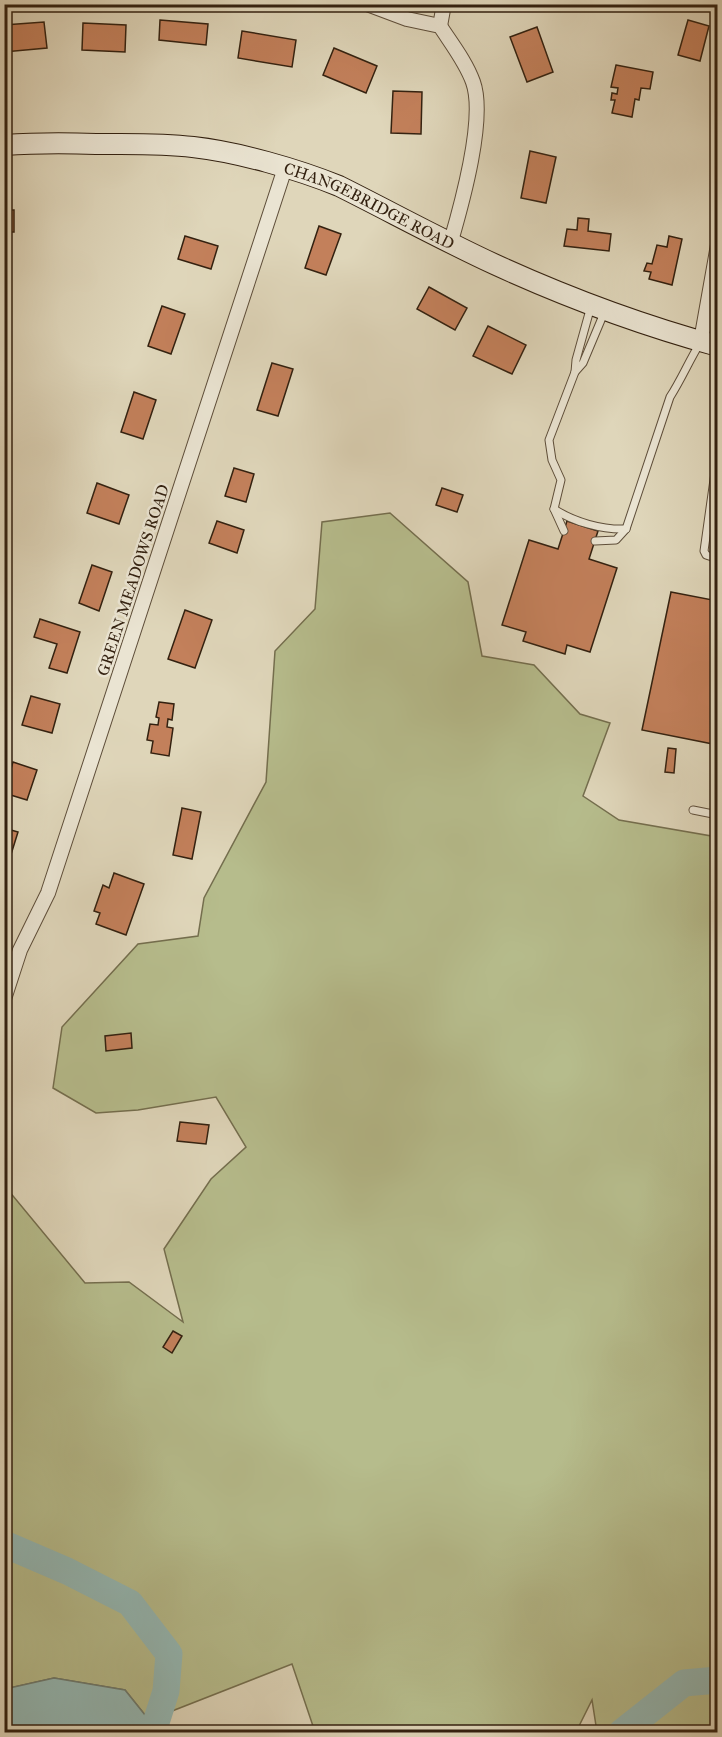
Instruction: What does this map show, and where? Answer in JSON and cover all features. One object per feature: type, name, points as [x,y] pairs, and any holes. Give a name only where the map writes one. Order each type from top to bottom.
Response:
[{"type":"main road","name":"CHANGEBRIDGE ROAD","points":[[4,145],[134,144],[193,147],[225,152],[316,176],[494,263],[598,307],[709,344]]},
{"type":"street","points":[[367,4],[407,19],[440,26]]},
{"type":"street","points":[[444,4],[440,26],[473,81],[477,104],[463,197],[451,241]]},
{"type":"street","name":"GREEN MEADOWS ROAD","points":[[4,999],[20,950],[48,893],[285,168]]},
{"type":"street","points":[[709,344],[717,244]]},
{"type":"lane","points":[[564,531],[554,509],[561,480],[552,460],[549,440],[575,372],[576,360],[598,307]]},
{"type":"lane","points":[[575,372],[583,363],[598,307]]},
{"type":"lane","points":[[595,541],[615,540],[626,529],[670,397],[686,365],[709,344]]},
{"type":"lane","points":[[717,451],[704,551],[706,555],[717,559]]},
{"type":"lane","points":[[554,509],[562,514],[609,530],[626,529]]},
{"type":"lane","points":[[693,810],[717,815]]},
{"type":"green space","points":[[390,513],[468,582],[482,656],[534,665],[580,714],[610,723],[583,796],[619,820],[717,837],[717,1732],[597,1732],[592,1700],[576,1732],[315,1732],[292,1664],[149,1720],[125,1690],[54,1678],[5,1689],[4,1185],[85,1283],[129,1282],[183,1322],[164,1249],[211,1179],[246,1147],[216,1097],[138,1110],[96,1113],[53,1088],[62,1027],[138,944],[198,936],[204,898],[266,782],[275,651],[315,609],[322,522]]},
{"type":"water","points":[[54,1678],[125,1690],[149,1720],[155,1732],[5,1732],[5,1689]]},
{"type":"building","points":[[160,20],[208,24],[206,45],[159,40]]},
{"type":"building","points":[[688,20],[709,26],[700,61],[678,55]]},
{"type":"building","points":[[44,22],[47,48],[4,52],[4,25]]},
{"type":"building","points":[[83,23],[126,25],[125,52],[82,50]]},
{"type":"building","points":[[537,27],[553,72],[527,82],[510,37]]},
{"type":"building","points":[[242,31],[296,40],[292,67],[238,58]]},
{"type":"building","points":[[334,48],[377,66],[366,93],[323,75]]},
{"type":"building","points":[[616,65],[653,72],[650,89],[641,88],[639,100],[635,99],[632,117],[612,113],[615,100],[611,100],[612,93],[617,94],[618,88],[611,87]]},
{"type":"building","points":[[393,91],[422,92],[421,134],[391,133]]},
{"type":"building","points":[[530,151],[556,157],[546,203],[521,198]]},
{"type":"building","points":[[4,210],[14,210],[14,232],[4,232]]},
{"type":"building","points":[[578,218],[589,219],[588,231],[611,234],[609,251],[564,246],[567,229],[577,230]]},
{"type":"building","points":[[319,226],[341,234],[326,275],[305,268]]},
{"type":"building","points":[[185,236],[218,246],[211,269],[178,259]]},
{"type":"building","points":[[669,236],[682,239],[672,285],[649,279],[651,272],[644,271],[647,263],[652,264],[657,245],[667,247]]},
{"type":"building","points":[[429,287],[467,308],[455,330],[417,309]]},
{"type":"building","points":[[162,306],[185,314],[171,354],[148,346]]},
{"type":"building","points":[[488,326],[526,345],[512,374],[473,356]]},
{"type":"building","points":[[272,363],[293,369],[278,416],[257,410]]},
{"type":"building","points":[[134,392],[156,400],[143,439],[121,432]]},
{"type":"building","points":[[234,468],[254,474],[246,502],[225,496]]},
{"type":"building","points":[[97,483],[129,495],[119,524],[87,513]]},
{"type":"building","points":[[442,488],[463,495],[457,512],[436,505]]},
{"type":"building","points":[[217,521],[244,530],[237,553],[209,543]]},
{"type":"building","points":[[567,521],[598,531],[589,559],[617,568],[590,652],[567,645],[565,654],[523,641],[526,632],[502,625],[529,540],[558,549]]},
{"type":"building","points":[[92,565],[112,572],[99,611],[79,603]]},
{"type":"building","points":[[671,592],[718,601],[718,745],[642,730]]},
{"type":"building","points":[[185,610],[212,620],[195,668],[168,659]]},
{"type":"building","points":[[40,619],[80,632],[67,673],[49,668],[57,644],[34,637]]},
{"type":"building","points":[[31,696],[60,704],[52,733],[22,725]]},
{"type":"building","points":[[159,702],[174,704],[172,720],[168,719],[167,727],[173,728],[169,756],[151,753],[153,741],[147,740],[150,724],[158,725],[159,718],[156,717]]},
{"type":"building","points":[[668,748],[676,749],[674,773],[665,772]]},
{"type":"building","points":[[13,762],[37,770],[27,800],[4,793]]},
{"type":"building","points":[[182,808],[201,812],[192,859],[173,855]]},
{"type":"building","points":[[4,828],[18,832],[8,864],[4,863]]},
{"type":"building","points":[[114,873],[144,884],[126,935],[96,924],[100,913],[94,911],[103,885],[109,888]]},
{"type":"building","points":[[131,1033],[132,1048],[106,1051],[105,1036]]},
{"type":"building","points":[[180,1122],[209,1125],[206,1144],[177,1141]]},
{"type":"building","points":[[173,1331],[182,1336],[172,1353],[163,1347]]},
{"type":"waterway","points":[[4,1544],[67,1571],[130,1603],[169,1654],[166,1691],[153,1732]]},
{"type":"waterway","points":[[622,1732],[684,1683],[718,1680]]}]
